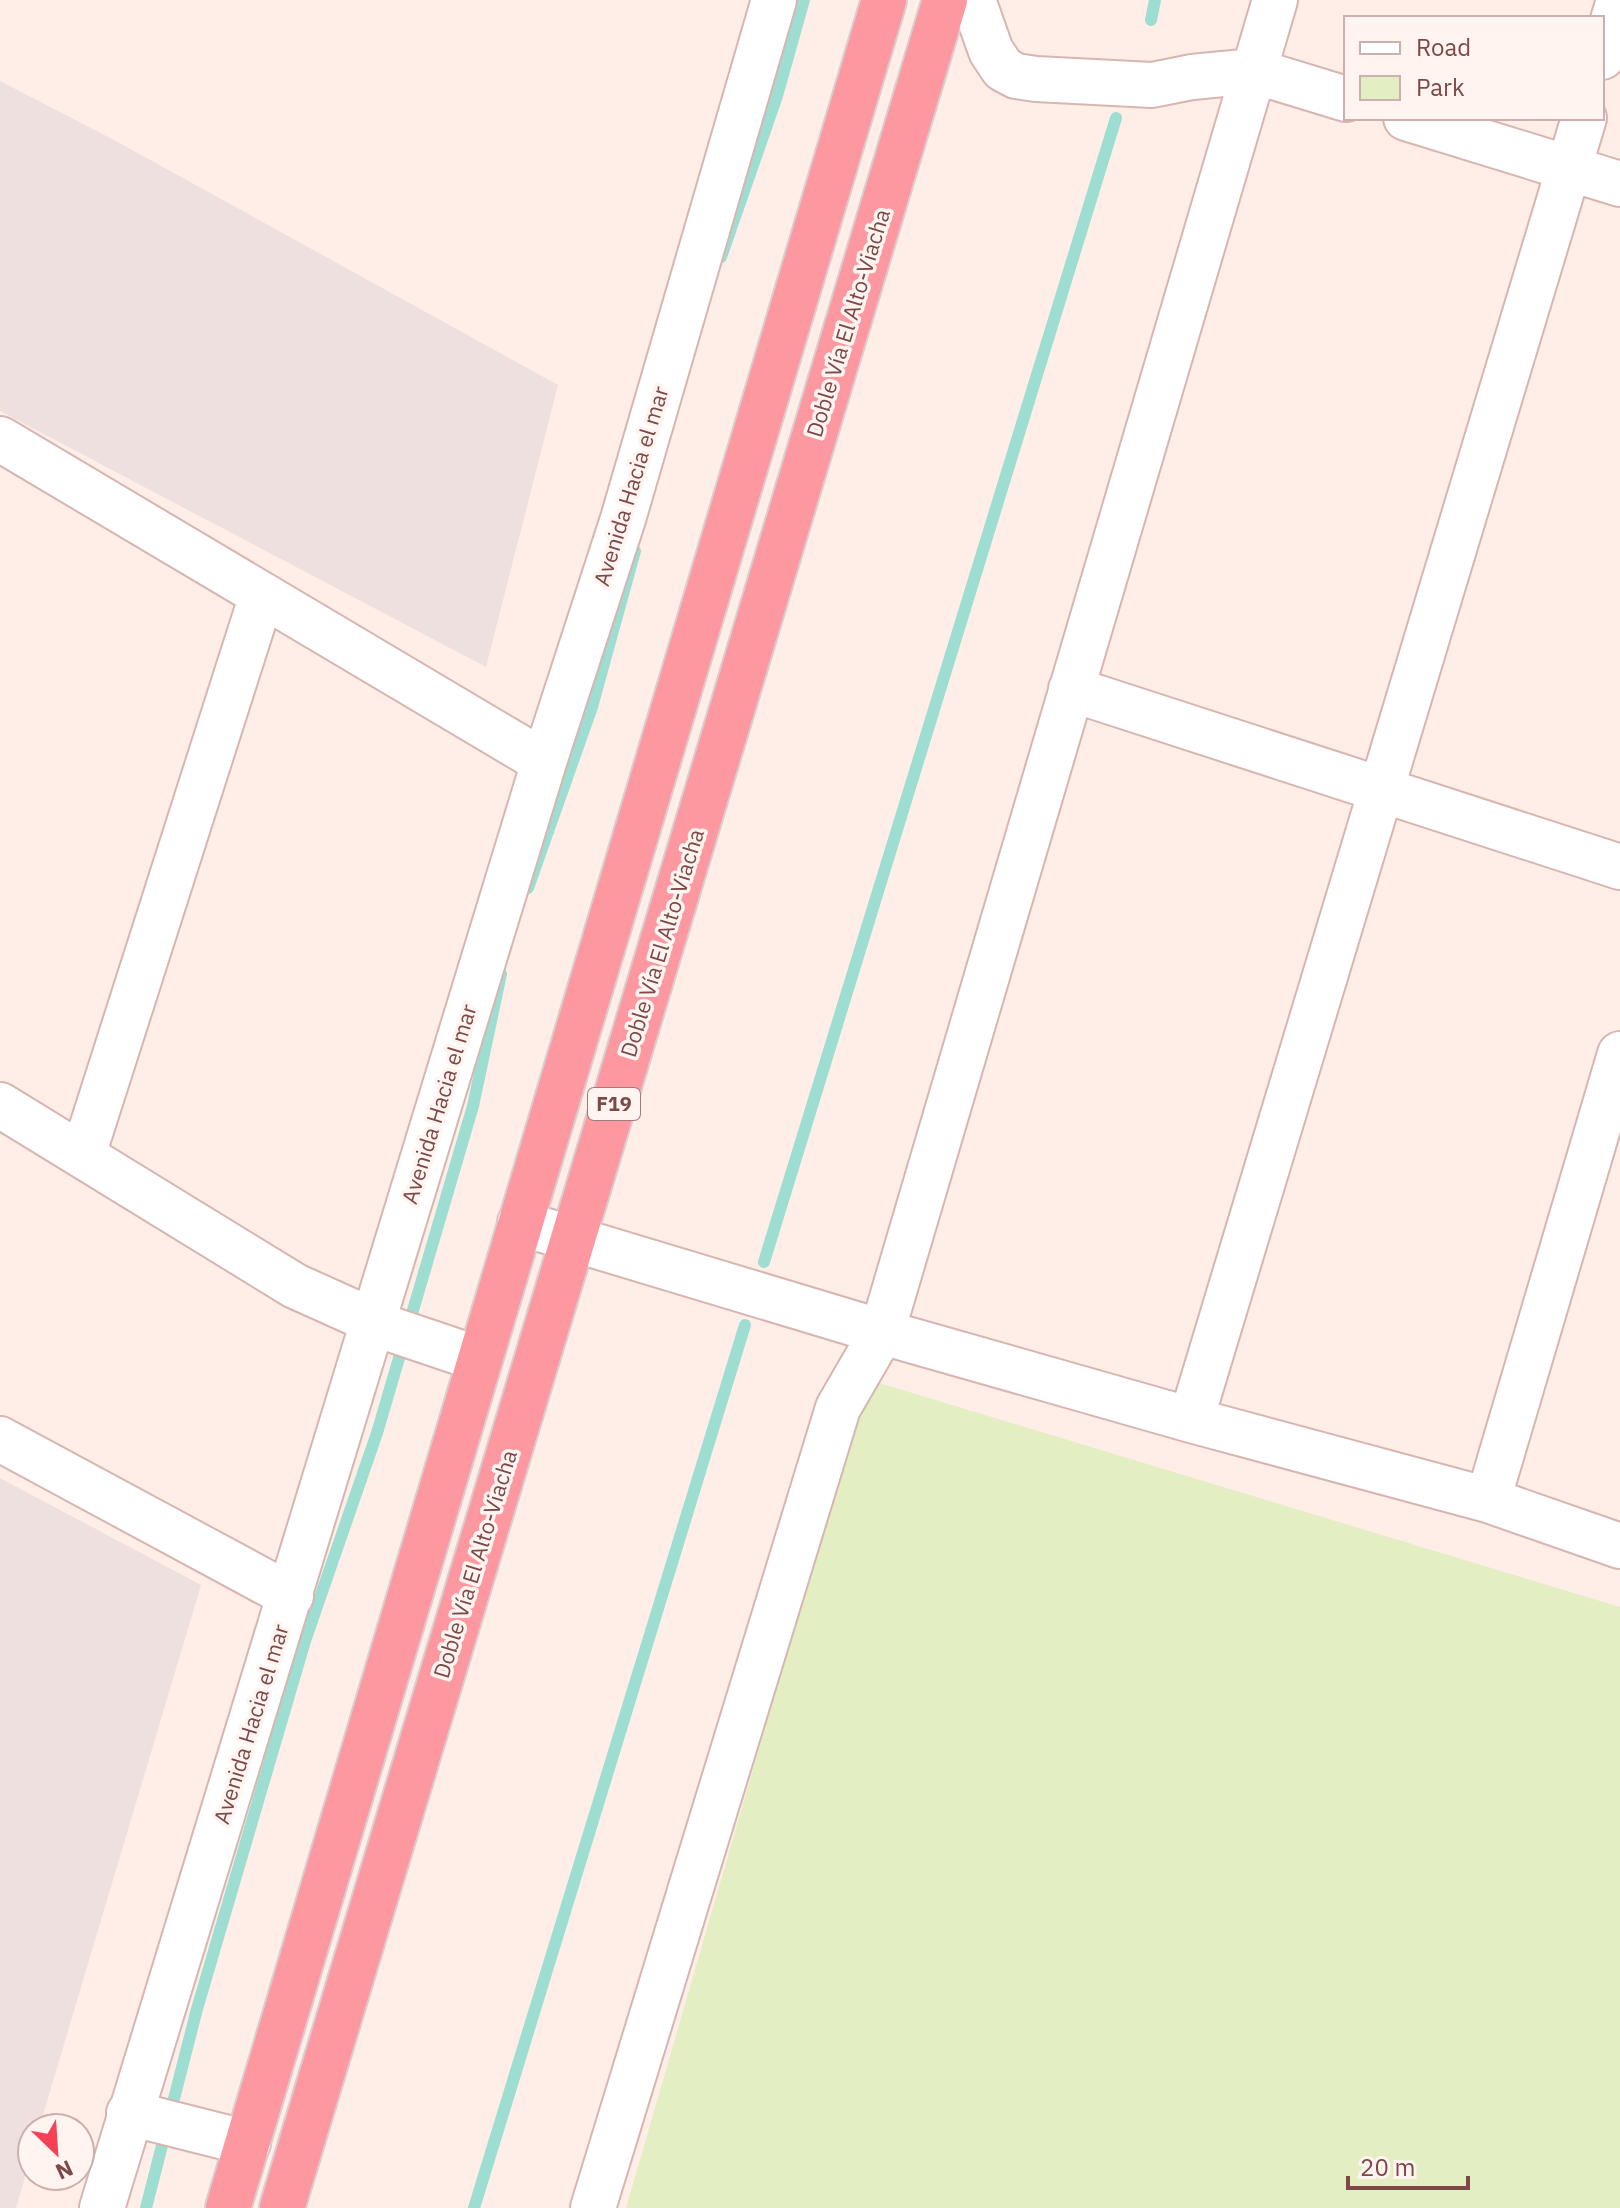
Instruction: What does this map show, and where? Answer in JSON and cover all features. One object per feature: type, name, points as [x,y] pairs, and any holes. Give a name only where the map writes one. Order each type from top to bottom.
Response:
[{"type":"highway","name":"F19","points":[[228,2208],[232,2139],[466,1355],[520,1223],[884,0]]},
{"type":"highway","name":"Doble Vía El Alto-Viacha","points":[[282,2208],[945,0]]},
{"type":"street","name":"Avenida Hacia el mar","points":[[102,2208],[143,2117],[291,1596],[383,1325],[544,762],[623,519],[774,0]]},
{"type":"street","points":[[973,0],[991,51],[1003,69],[1016,76],[1152,85],[1192,77],[1254,71],[1344,98]]},
{"type":"street","points":[[593,2208],[838,1408],[882,1332],[1275,0]]},
{"type":"street","points":[[1604,50],[1619,0]]},
{"type":"street","points":[[1412,120],[1620,184]]},
{"type":"street","points":[[1191,1420],[1583,120]]},
{"type":"street","points":[[0,439],[544,762]]},
{"type":"street","points":[[83,1155],[262,595]]},
{"type":"street","points":[[1071,689],[1620,867]]},
{"type":"street","points":[[1488,1500],[1620,1054]]},
{"type":"street","points":[[0,1105],[295,1286],[383,1325],[466,1355]]},
{"type":"street","points":[[520,1223],[882,1332],[1488,1500],[1620,1546]]},
{"type":"street","points":[[0,1439],[291,1596]]},
{"type":"street","points":[[143,2117],[232,2139]]},
{"type":"shaded area","points":[[0,81],[114,140],[558,385],[486,667],[0,411]]},
{"type":"shaded area","points":[[0,1478],[201,1585],[44,2112],[16,2112],[16,2192],[21,2192],[16,2208],[0,2208]]},
{"type":"green space","points":[[866,1379],[1620,1607],[1620,2208],[626,2208]]},
{"type":"waterway","points":[[721,257],[777,96],[804,0]]},
{"type":"waterway","points":[[1151,20],[1155,0]]},
{"type":"waterway","points":[[764,1262],[1116,118]]},
{"type":"waterway","points":[[528,888],[592,707],[635,551]]},
{"type":"waterway","points":[[146,2208],[197,2009],[305,1641],[377,1433],[473,1106],[501,974]]},
{"type":"waterway","points":[[474,2208],[745,1325]]}]
